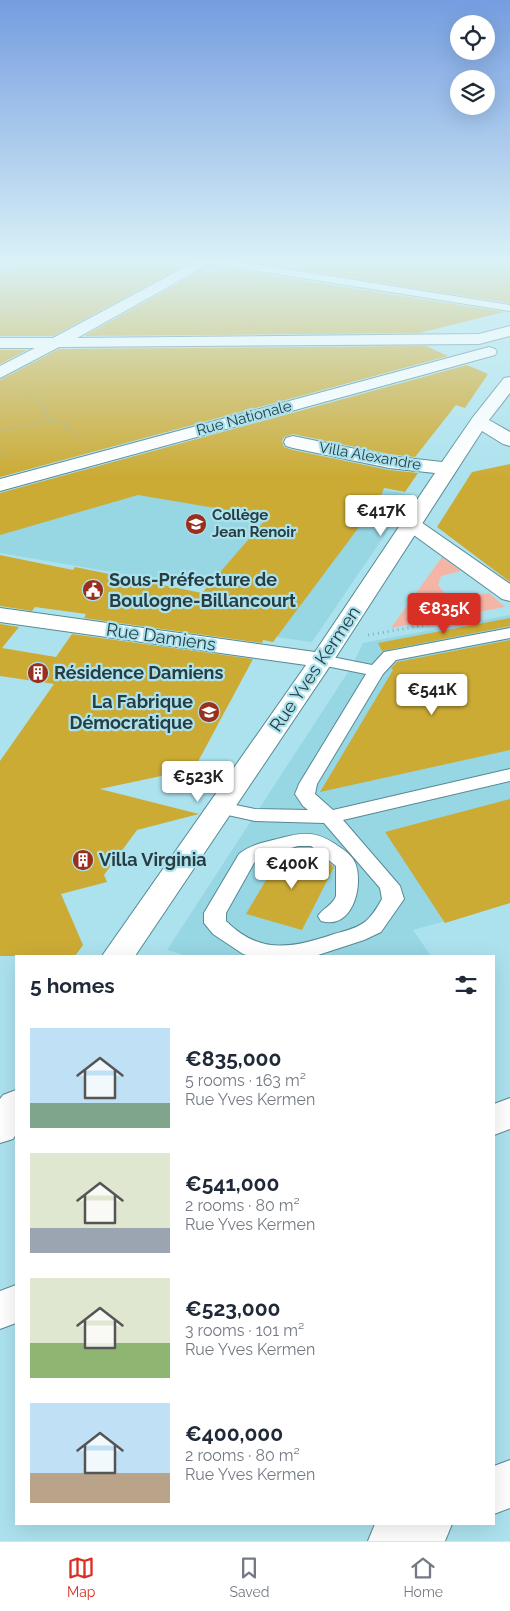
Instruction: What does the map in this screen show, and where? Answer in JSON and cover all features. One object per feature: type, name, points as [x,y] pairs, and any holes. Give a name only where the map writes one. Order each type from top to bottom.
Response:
[{"type":"street","points":[[0,372],[73,332]]},
{"type":"street","points":[[0,343],[54,342],[490,350],[509,332]]},
{"type":"street","name":"Rue Nationale","points":[[0,485],[490,350]]},
{"type":"street","name":"Rue Yves Kermen","points":[[119,955],[322,660],[480,420],[510,382]]},
{"type":"street","points":[[480,420],[510,440]]},
{"type":"street","name":"Villa Alexandre","points":[[294,442],[389,462],[448,469]]},
{"type":"street","points":[[411,524],[510,594]]},
{"type":"street","name":"Rue Damiens","points":[[0,615],[322,660]]},
{"type":"street","points":[[0,1128],[15,1106]]},
{"type":"street","points":[[495,1120],[510,1114]]},
{"type":"street","points":[[0,1310],[15,1304]]},
{"type":"street","points":[[495,1490],[510,1483]]},
{"type":"street","points":[[392,1541],[426,1525]]},
{"type":"lane","points":[[286,955],[312,950],[363,932],[374,926],[394,899],[390,886],[330,817],[310,802],[305,794],[308,784],[376,671],[390,656],[510,633]]},
{"type":"lane","points":[[322,660],[376,671]]},
{"type":"lane","points":[[220,808],[255,815],[330,817],[510,775]]},
{"type":"lane","points":[[276,955],[246,947],[222,931],[215,923],[215,913],[246,859],[254,852],[298,840],[312,840],[321,843],[340,857],[346,865],[347,896],[344,904],[329,916]]},
{"type":"path","points":[[12,386],[44,406],[48,410],[42,415],[56,421],[85,440]]},
{"type":"path","points":[[0,430],[56,421]]},
{"type":"path","points":[[339,634],[372,635],[464,618]]},
{"type":"shaded area","name":"Collège Jean Renoir","points":[[212,435],[255,464],[412,495],[312,642],[197,626],[224,591],[0,553],[0,493]]},
{"type":"shaded area","points":[[442,557],[461,571],[441,576],[438,585],[445,594],[464,597],[489,593],[505,607],[391,628]]},
{"type":"shaded area","points":[[510,615],[510,903],[413,930],[430,955],[184,955],[167,950],[352,666],[363,643]]},
{"type":"building","points":[[0,332],[61,332],[53,336],[0,336]]},
{"type":"building","points":[[91,332],[423,332],[419,333],[84,336]]},
{"type":"building","points":[[426,346],[448,356],[0,477],[0,380],[59,349]]},
{"type":"building","points":[[0,350],[27,350],[0,364]]},
{"type":"building","points":[[467,365],[488,374],[465,408],[456,405],[415,457],[389,454],[293,434],[284,437],[282,441],[284,447],[293,450],[389,470],[418,473],[405,492],[384,488],[380,499],[273,642],[263,640],[262,643],[84,618],[86,614],[35,607],[32,611],[0,606],[0,555],[73,570],[75,567],[202,593],[268,517],[138,495],[0,535],[0,493]]},
{"type":"building","points":[[510,464],[510,582],[437,527],[472,472]]},
{"type":"building","points":[[510,618],[510,626],[382,651],[378,643]]},
{"type":"building","points":[[0,624],[19,627],[2,648],[56,657],[72,634],[253,659],[194,769],[100,789],[199,814],[137,830],[104,875],[107,882],[61,894],[83,945],[76,955],[0,956],[0,761],[54,684],[0,676]]},
{"type":"building","points":[[510,640],[510,750],[320,792],[393,670],[391,668],[397,662]]},
{"type":"building","points":[[510,799],[510,903],[445,923],[385,832]]},
{"type":"building","points":[[291,850],[324,859],[334,867],[302,930],[246,914],[282,853]]},
{"type":"place","name":"Collège Jean Renoir","points":[[196,524]]},
{"type":"place","name":"Sous-Préfecture de Boulogne-Billancourt","points":[[93,590]]},
{"type":"place","name":"Résidence Damiens","points":[[38,673]]},
{"type":"place","name":"La Fabrique Démocratique","points":[[209,712]]},
{"type":"place","name":"Villa Virginia","points":[[83,860]]}]
